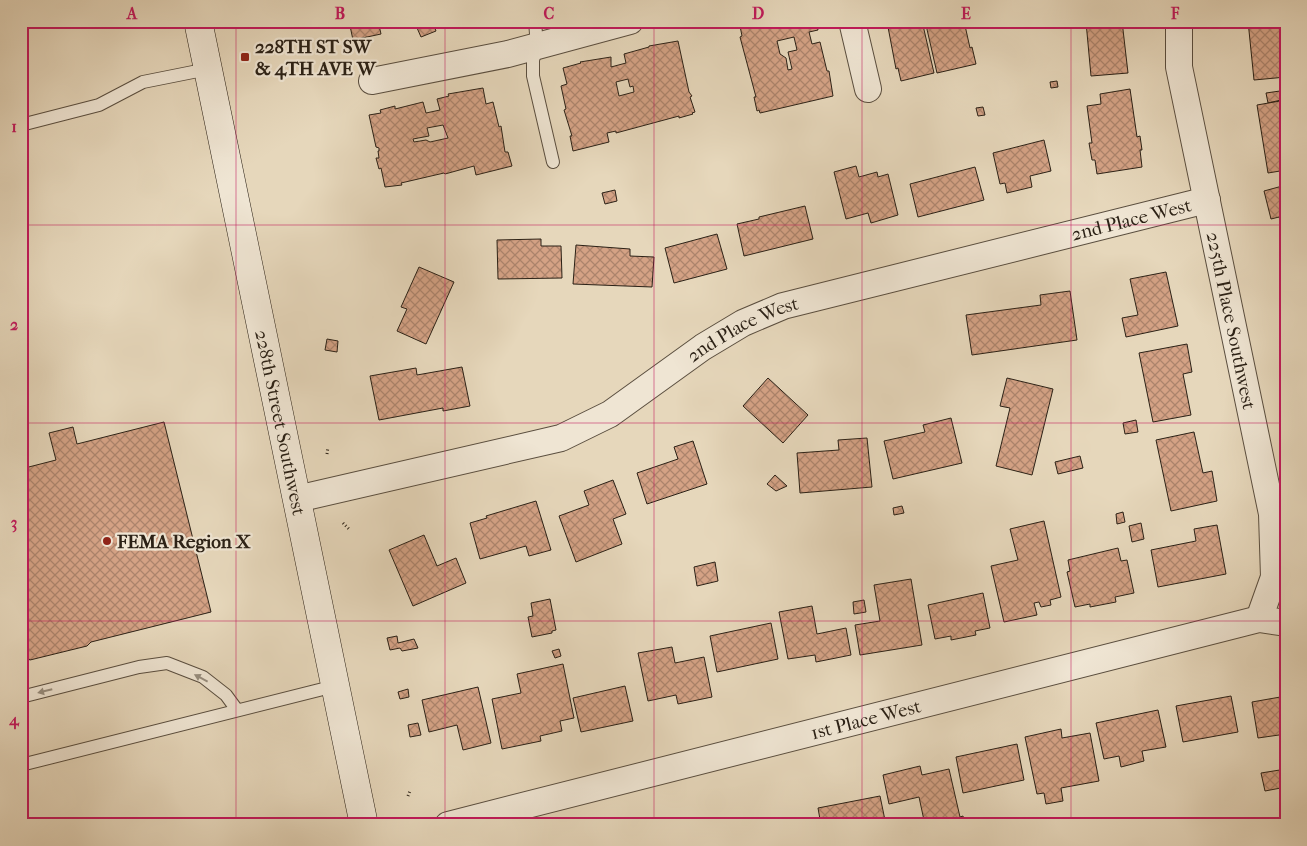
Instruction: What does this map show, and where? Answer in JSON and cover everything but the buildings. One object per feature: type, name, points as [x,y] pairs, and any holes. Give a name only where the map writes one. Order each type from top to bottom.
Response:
[{"type":"main road","name":"228th Street Southwest","points":[[198,21],[364,825]]},
{"type":"street","points":[[372,81],[508,54],[630,21]]},
{"type":"street","points":[[852,21],[868,90]]},
{"type":"street","name":"225th Place Southwest","points":[[1180,21],[1179,67],[1272,514],[1274,577],[1259,620]]},
{"type":"street","name":"2nd Place West","points":[[297,499],[561,438],[610,414],[703,347],[735,328],[783,306],[1207,200]]},
{"type":"street","name":"1st Place West","points":[[448,825],[1259,620],[1286,623]]},
{"type":"lane","points":[[535,21],[537,47],[533,60],[532,76],[553,162]]},
{"type":"lane","points":[[21,125],[99,104],[143,82],[208,70]]},
{"type":"lane","points":[[21,697],[139,667],[166,664],[202,677],[226,695],[237,710]]},
{"type":"lane","points":[[21,765],[335,686]]},
{"type":"path","points":[[327,454],[328,447]]},
{"type":"path","points":[[343,523],[349,529]]},
{"type":"path","points":[[408,796],[410,791]]},
{"type":"place","name":"228TH ST SW & 4TH AVE W","points":[[245,57]]},
{"type":"place","name":"FEMA Region X","points":[[107,541]]}]
